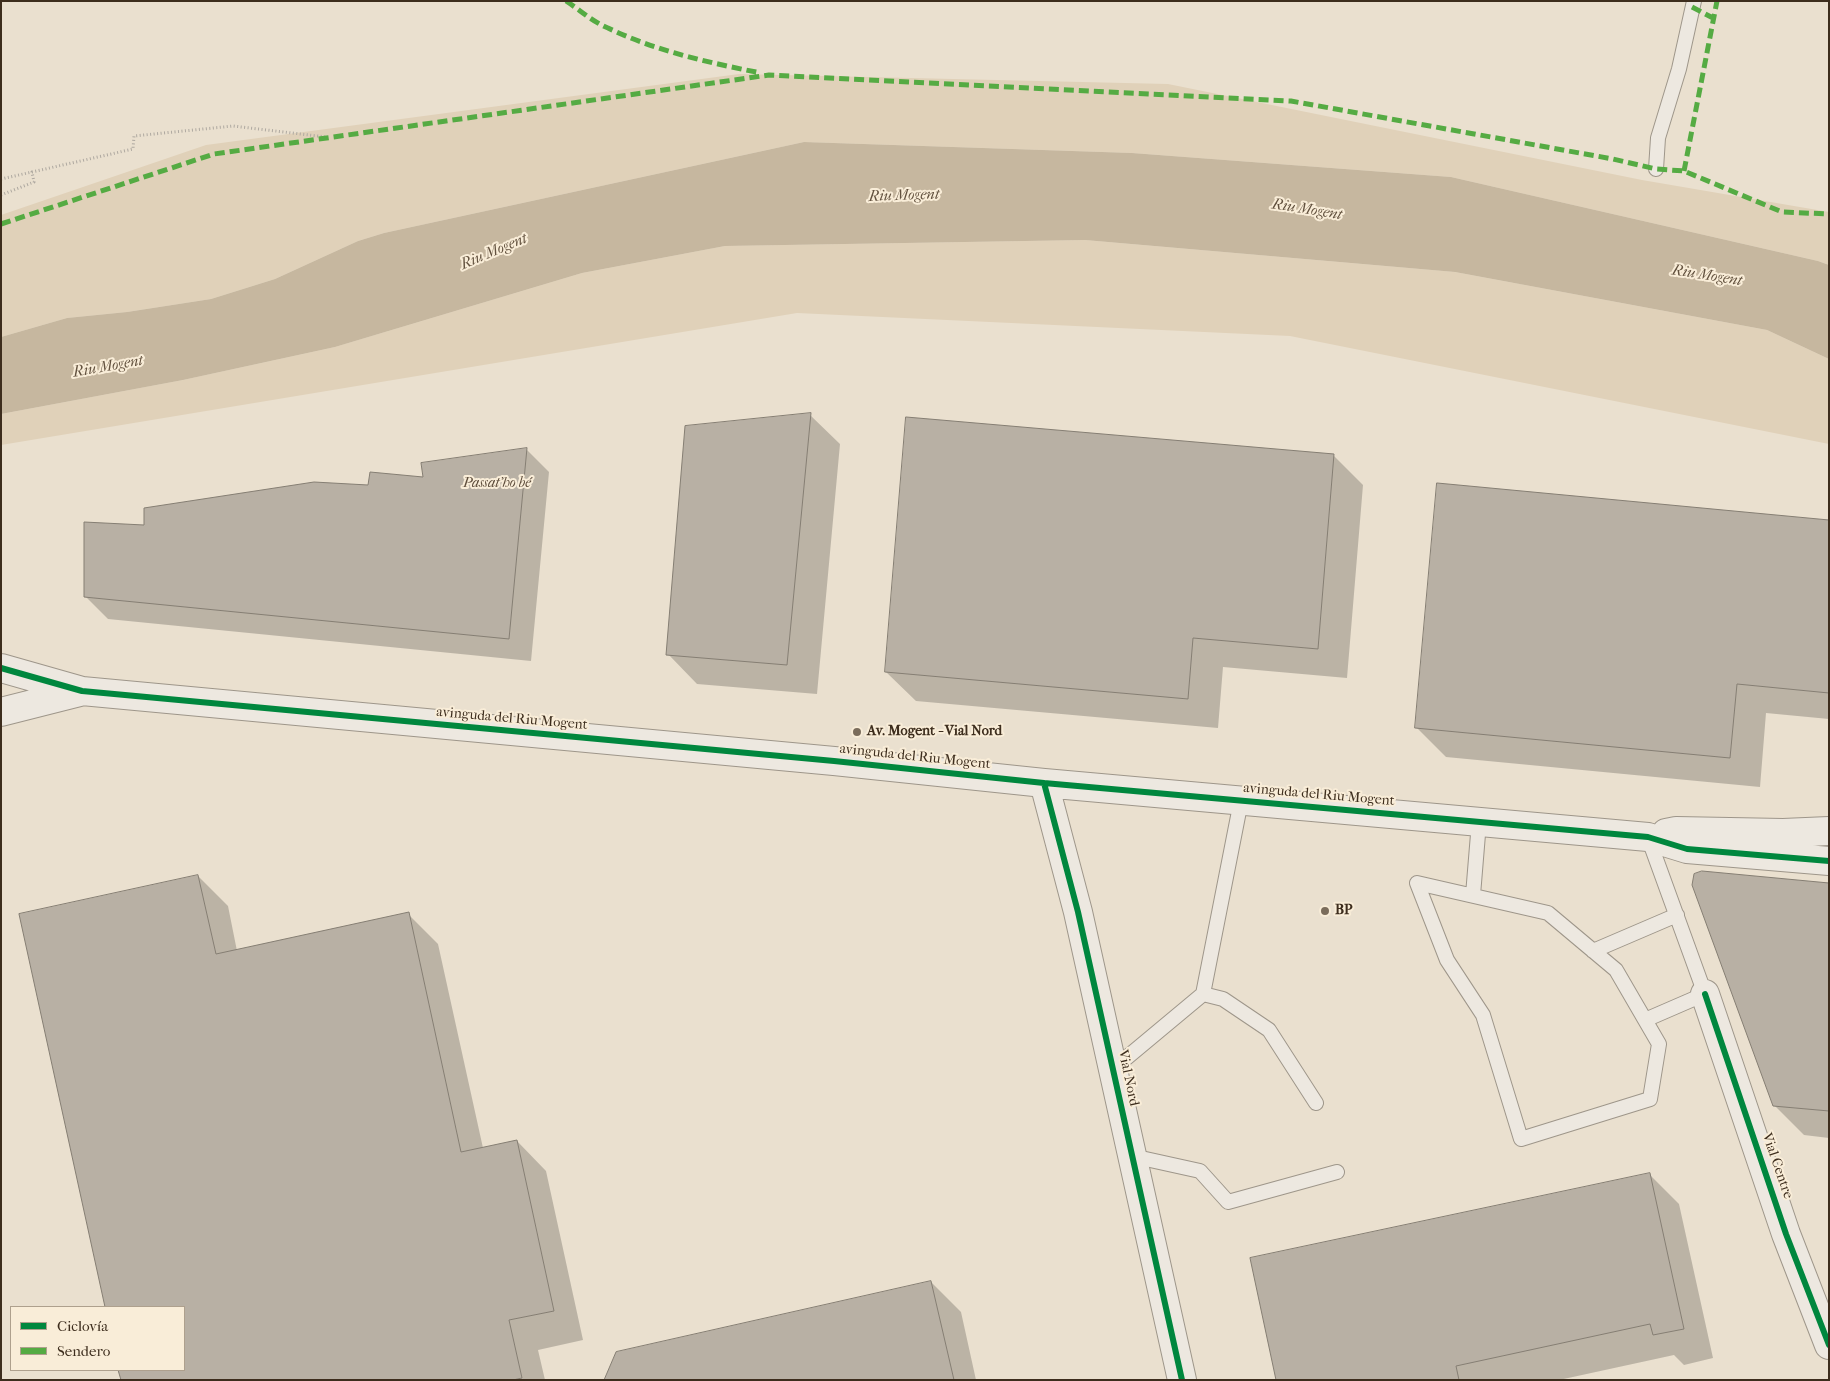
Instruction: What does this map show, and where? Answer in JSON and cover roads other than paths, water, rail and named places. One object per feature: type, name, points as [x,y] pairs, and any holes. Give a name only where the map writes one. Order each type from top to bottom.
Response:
[{"type":"street","name":"avinguda del Riu Mogent","points":[[1,668],[82,691],[841,762],[1044,783],[1648,837],[1687,850],[1829,861]]},
{"type":"street","name":"avinguda del Riu Mogent","points":[[1,712],[18,706],[82,691]]},
{"type":"street","name":"Vial Nord","points":[[1044,783],[1078,912],[1182,1380]]},
{"type":"street","name":"avinguda del Riu Mogent","points":[[1648,837],[1676,831],[1783,833],[1829,830]]},
{"type":"street","name":"Vial Centre","points":[[1705,994],[1786,1234],[1829,1344]]},
{"type":"lane","points":[[1656,169],[1658,138],[1679,69],[1694,1]]},
{"type":"lane","points":[[1113,1069],[1203,994],[1241,800]]},
{"type":"lane","points":[[1473,895],[1479,822]]},
{"type":"lane","points":[[1645,1020],[1705,994],[1648,837]]},
{"type":"lane","points":[[1417,883],[1548,913],[1594,952],[1616,970],[1659,1044],[1650,1099],[1521,1139],[1483,1015],[1448,960],[1417,883]]},
{"type":"lane","points":[[1594,952],[1677,916]]},
{"type":"lane","points":[[1203,994],[1223,999],[1269,1030],[1316,1103]]},
{"type":"lane","points":[[1132,1156],[1200,1171],[1228,1202],[1337,1172]]},
{"type":"water","name":"Riu Mogent","points":[[804,142],[1132,153],[1451,177],[1829,265],[1829,359],[1767,330],[1455,272],[1085,240],[725,246],[582,273],[335,347],[183,380],[1,414],[1,337],[67,318],[127,312],[211,299],[275,279],[358,241],[384,233]]},
{"type":"place","name":"Av. Mogent - Vial Nord","points":[[857,732]]},
{"type":"place","name":"BP","points":[[1325,911]]},
{"type":"park label","name":"Passat'ho bé","points":[[497,484]]}]
